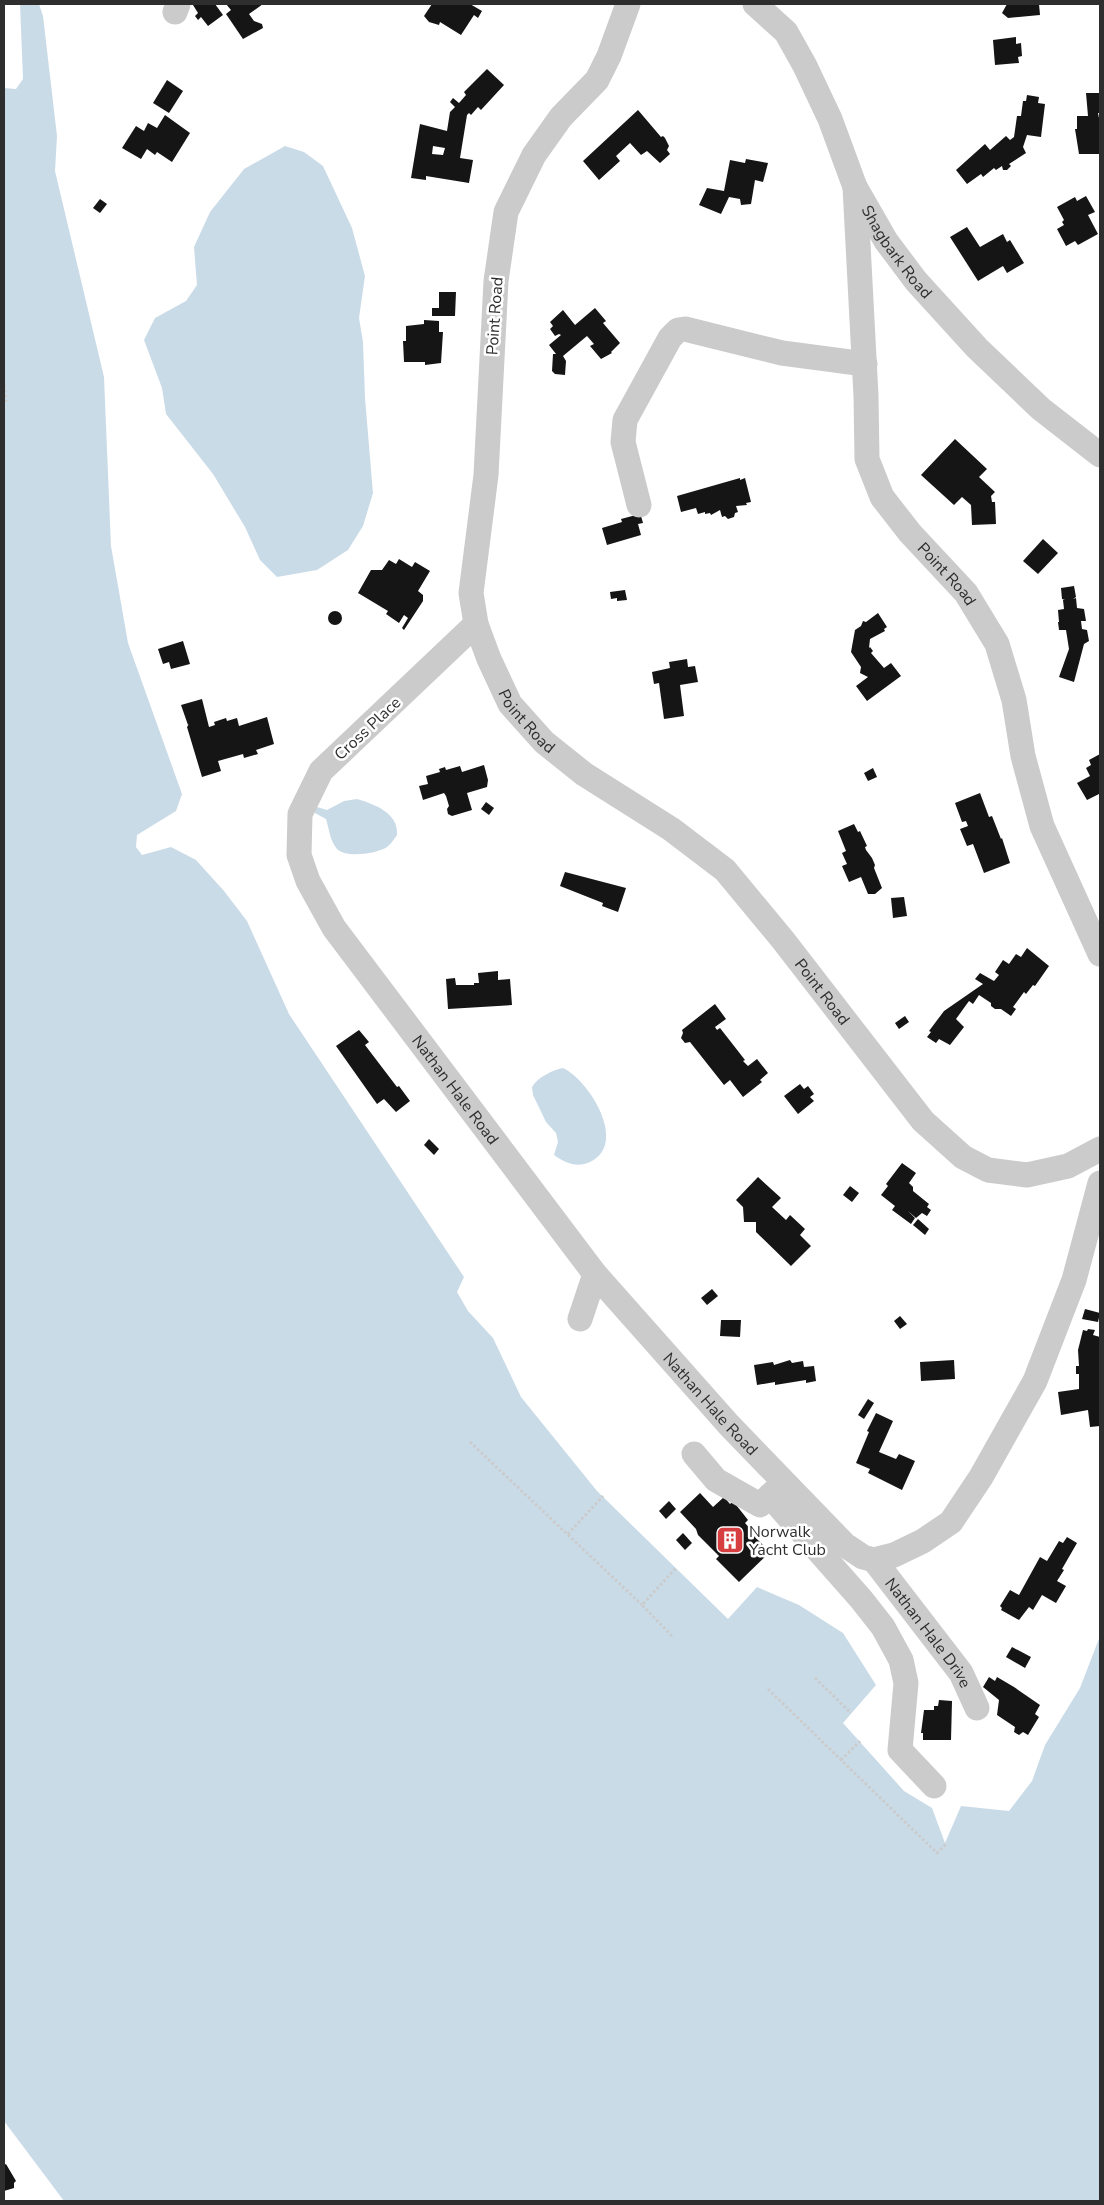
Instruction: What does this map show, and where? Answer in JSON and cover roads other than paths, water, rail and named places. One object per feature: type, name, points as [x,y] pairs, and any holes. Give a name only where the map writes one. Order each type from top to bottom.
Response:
[{"type":"street","name":"Point Road","points":[[628,4],[609,56],[597,80],[561,117],[534,155],[506,212],[496,281],[486,475],[471,593],[476,624],[489,659],[510,704],[544,742],[584,774],[671,829],[725,870],[783,940],[922,1120],[963,1157],[988,1170],[1027,1175],[1068,1166],[1100,1149]]},
{"type":"street","name":"Shagbark Road","points":[[755,4],[786,32],[806,66],[830,119],[856,187],[892,249],[916,281],[977,348],[1041,408],[1100,455]]},
{"type":"street","name":"Point Road","points":[[856,187],[865,364],[867,459],[882,497],[910,533],[966,594],[996,644],[1014,700],[1023,756],[1042,826],[1100,954]]},
{"type":"street","points":[[639,505],[623,442],[625,420],[670,338],[678,330],[685,329],[782,353],[865,364]]},
{"type":"street","name":"Cross Place","points":[[300,855],[300,814],[321,771],[476,624]]},
{"type":"street","name":"Nathan Hale Road","points":[[300,855],[308,881],[334,928],[595,1274],[729,1425],[777,1489],[845,1545],[863,1557],[874,1560]]},
{"type":"street","points":[[874,1560],[894,1555],[923,1542],[951,1522],[982,1477],[1035,1381],[1074,1280],[1100,1183]]},
{"type":"street","points":[[580,1319],[595,1274]]},
{"type":"street","points":[[694,1454],[716,1480],[760,1505],[777,1489],[882,1626],[901,1660],[906,1683],[900,1750],[934,1786]]},
{"type":"street","name":"Nathan Hale Drive","points":[[874,1560],[961,1673],[977,1708]]},
{"type":"water","points":[[20,4],[39,4],[43,16],[57,136],[55,171],[104,377],[111,546],[128,643],[182,794],[176,811],[137,835],[136,847],[142,855],[171,847],[196,860],[224,891],[247,921],[289,1014],[464,1277],[457,1292],[468,1311],[493,1338],[521,1397],[597,1491],[728,1619],[757,1587],[799,1605],[843,1633],[876,1685],[843,1723],[904,1791],[932,1808],[945,1843],[961,1806],[1009,1811],[1032,1781],[1045,1745],[1080,1688],[1100,1636],[1100,2201],[64,2201],[4,2121],[4,88],[16,89],[23,79]]},
{"type":"water","points":[[285,146],[304,152],[323,166],[352,228],[365,276],[359,318],[363,342],[365,398],[373,493],[363,526],[348,550],[317,570],[277,577],[260,560],[245,527],[213,474],[166,414],[162,388],[144,340],[155,318],[186,301],[197,285],[194,247],[210,212],[244,169]]},
{"type":"water","points":[[357,799],[378,807],[390,815],[394,821],[397,827],[397,835],[387,847],[376,852],[361,854],[341,852],[333,842],[326,819],[313,812],[317,807],[327,810],[344,801]]},
{"type":"water","points":[[563,1068],[584,1085],[601,1113],[605,1128],[606,1141],[601,1153],[585,1164],[571,1164],[554,1155],[558,1142],[556,1133],[546,1122],[533,1095],[532,1087],[537,1081]]},
{"type":"place","name":"Norwalk Yacht Club","points":[[730,1540]]}]
